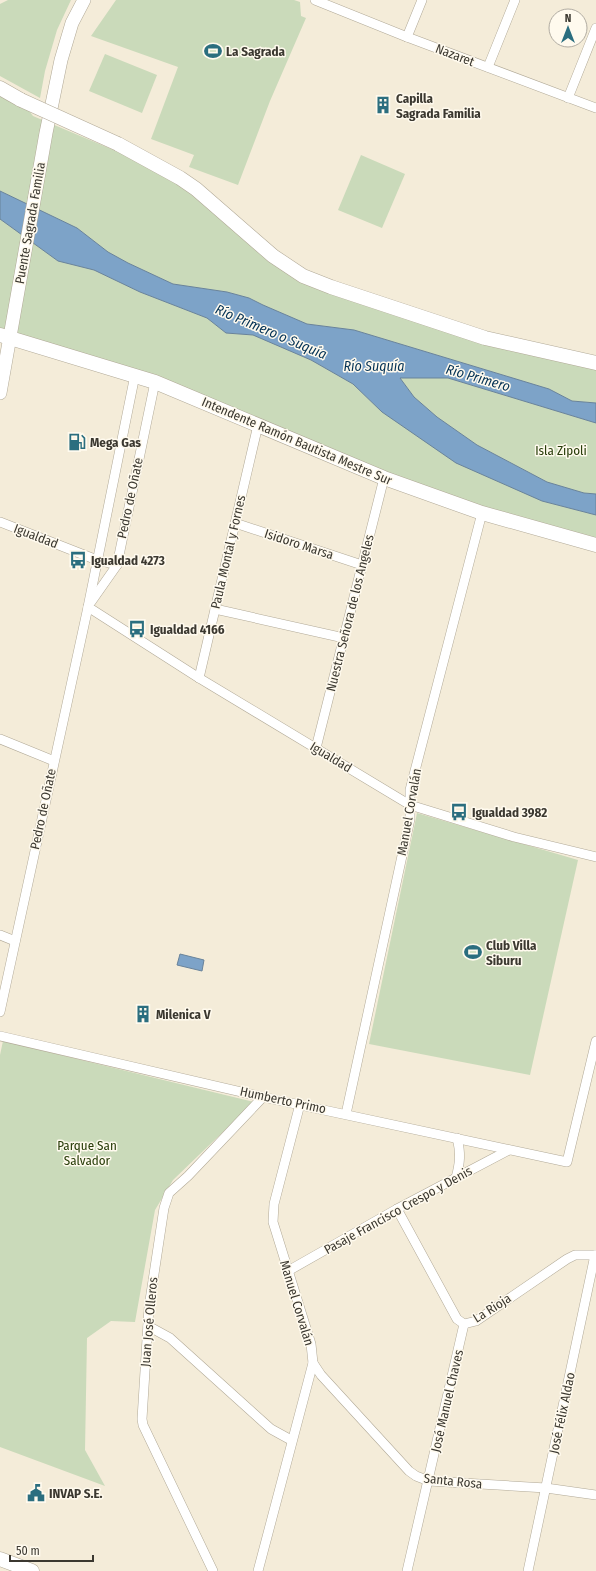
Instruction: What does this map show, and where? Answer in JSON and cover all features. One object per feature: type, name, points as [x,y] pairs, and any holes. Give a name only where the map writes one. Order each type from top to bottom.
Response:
[{"type":"main road","name":"Puente Sagrada Familia","points":[[0,393],[5,336],[14,314],[46,133],[61,60],[67,38],[84,0]]},
{"type":"main road","points":[[0,88],[21,100],[118,144],[180,178],[196,189],[273,256],[303,276],[331,287],[484,338],[596,363]]},
{"type":"main road","name":"Intendente Ramón Bautista Mestre Sur","points":[[5,336],[155,382],[384,478],[482,512],[596,545]]},
{"type":"main road","points":[[0,1559],[32,1571]]},
{"type":"street","name":"Nazaret","points":[[315,0],[407,37],[596,108]]},
{"type":"street","points":[[407,37],[422,0]]},
{"type":"street","points":[[488,67],[515,0]]},
{"type":"street","points":[[568,98],[596,28]]},
{"type":"street","name":"Pedro de Oñate","points":[[0,1012],[88,607],[135,375]]},
{"type":"street","name":"Pedro de Oñate","points":[[88,607],[117,565],[155,382]]},
{"type":"street","name":"Paula Montal y Fornes","points":[[199,678],[258,425]]},
{"type":"street","name":"Nuestra Señora de los Angeles","points":[[316,748],[384,478]]},
{"type":"street","name":"Manuel Corvalán","points":[[346,1114],[410,819],[410,790],[482,512]]},
{"type":"street","name":"Igualdad","points":[[0,522],[97,560],[117,565]]},
{"type":"street","name":"Isidoro Marsa","points":[[235,523],[362,565]]},
{"type":"street","name":"Igualdad","points":[[88,607],[199,678],[410,805],[514,837],[596,857]]},
{"type":"street","points":[[215,609],[344,638]]},
{"type":"street","points":[[0,739],[54,761]]},
{"type":"street","points":[[0,935],[15,941]]},
{"type":"street","name":"Humberto Primo","points":[[0,1036],[263,1097],[567,1162],[596,1042]]},
{"type":"street","name":"Juan José Olleros","points":[[213,1571],[143,1425],[142,1419],[150,1292],[166,1199],[169,1193],[188,1176],[263,1097]]},
{"type":"street","name":"Manuel Corvalán","points":[[258,1571],[313,1363],[311,1344],[273,1222],[273,1212],[300,1104]]},
{"type":"street","points":[[456,1178],[460,1162],[460,1150],[457,1138]]},
{"type":"street","name":"Pasaje Francisco Crespo y Denis","points":[[288,1271],[397,1209],[509,1150]]},
{"type":"street","name":"La Rioja","points":[[397,1209],[457,1318],[464,1324],[476,1321],[567,1259],[576,1255],[595,1255]]},
{"type":"street","name":"José Félix Aldao","points":[[528,1571],[595,1255]]},
{"type":"street","name":"José Manuel Chaves","points":[[407,1571],[464,1324]]},
{"type":"street","points":[[148,1326],[170,1338],[271,1429],[292,1440]]},
{"type":"street","name":"Santa Rosa","points":[[313,1363],[321,1375],[409,1471],[416,1476],[429,1481],[546,1488],[596,1495]]},
{"type":"green space","points":[[8,0],[71,0],[57,30],[45,71],[40,98],[0,76],[0,4]]},
{"type":"green space","name":"La Sagrada","points":[[116,0],[294,0],[300,2],[301,16],[306,18],[270,101],[238,185],[189,167],[194,155],[151,139],[178,67],[91,36]]},
{"type":"green space","points":[[105,54],[157,75],[142,113],[89,91]]},
{"type":"green space","points":[[0,88],[21,100],[33,116],[180,178],[273,256],[331,287],[596,363],[596,403],[572,401],[549,389],[354,330],[307,324],[249,298],[227,292],[173,284],[128,263],[108,252],[77,228],[0,191]]},
{"type":"green space","points":[[361,155],[405,174],[382,228],[338,210]]},
{"type":"green space","points":[[0,219],[58,261],[94,270],[140,292],[207,318],[226,333],[253,335],[311,360],[353,384],[382,412],[542,501],[596,515],[596,545],[482,513],[155,382],[0,335]]},
{"type":"green space","name":"Isla Zípoli","points":[[400,378],[448,378],[596,423],[596,494],[584,493],[547,482],[477,445],[437,417],[414,397]]},
{"type":"green space","name":"Club Villa Siburu","points":[[417,813],[578,860],[530,1075],[369,1044]]},
{"type":"green space","name":"Parque San Salvador","points":[[3,1041],[254,1102],[173,1180],[155,1210],[135,1322],[111,1321],[87,1338],[85,1450],[105,1486],[0,1447],[0,1055]]},
{"type":"water","name":"Río Suquía","points":[[0,191],[77,228],[108,252],[173,284],[227,292],[249,298],[307,324],[354,330],[549,389],[572,401],[596,403],[596,423],[448,378],[400,378],[414,397],[437,417],[477,445],[547,482],[584,493],[596,494],[596,515],[542,501],[456,463],[382,412],[353,384],[311,360],[253,335],[226,333],[207,318],[140,292],[94,270],[58,261],[0,219]]},
{"type":"water","points":[[180,954],[204,960],[202,971],[177,965]]},
{"type":"place","name":"La Sagrada","points":[[213,51]]},
{"type":"place","name":"Capilla Sagrada Familia","points":[[383,105]]},
{"type":"place","name":"Mega Gas","points":[[77,442]]},
{"type":"place","name":"Igualdad 4273","points":[[78,560]]},
{"type":"place","name":"Igualdad 4166","points":[[137,629]]},
{"type":"place","name":"Igualdad 3982","points":[[459,812]]},
{"type":"place","name":"Club Villa Siburu","points":[[473,952]]},
{"type":"place","name":"Milenica V","points":[[143,1014]]},
{"type":"place","name":"INVAP S.E.","points":[[36,1493]]},
{"type":"water label","name":"Río Primero o Suquía","points":[[271,332]]},
{"type":"water label","name":"Río Primero","points":[[478,378]]}]
